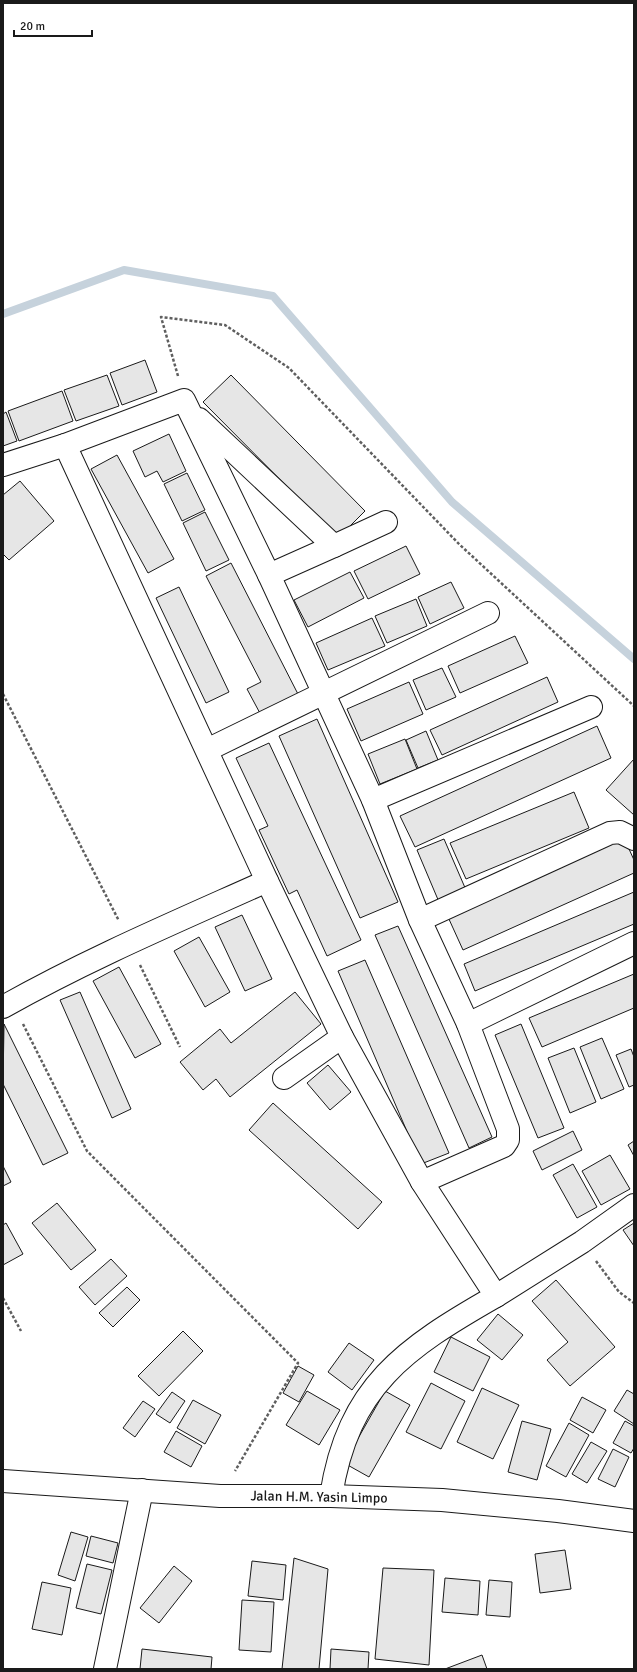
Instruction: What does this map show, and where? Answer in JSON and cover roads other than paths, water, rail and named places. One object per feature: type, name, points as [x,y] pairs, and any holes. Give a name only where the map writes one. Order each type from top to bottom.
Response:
[{"type":"street","points":[[3,465],[186,404]]},
{"type":"street","points":[[186,404],[334,546]]},
{"type":"street","points":[[186,404],[269,575],[373,800],[420,920],[468,1024],[508,1129],[508,1140],[504,1146],[422,1182]]},
{"type":"street","points":[[65,445],[267,881],[342,1037],[422,1182],[496,1296]]},
{"type":"street","points":[[269,575],[386,522]]},
{"type":"street","points":[[207,750],[488,613]]},
{"type":"street","points":[[373,800],[592,706]]},
{"type":"street","points":[[420,920],[604,835],[620,832],[634,839]]},
{"type":"street","points":[[8,1004],[37,988],[130,943],[267,881]]},
{"type":"street","points":[[468,1024],[634,943]]},
{"type":"street","points":[[284,1078],[342,1037]]},
{"type":"street","points":[[331,1496],[340,1451],[354,1419],[369,1393],[383,1375],[401,1359],[450,1322],[496,1296],[582,1242],[634,1205]]},
{"type":"street","name":"Jalan H.M. Yasin Limpo","points":[[3,1481],[220,1496],[331,1496],[442,1500],[558,1511],[634,1521]]},
{"type":"street","points":[[105,1669],[142,1490]]},
{"type":"waterway","points":[[3,314],[124,270],[273,296],[452,502],[634,659]]}]
